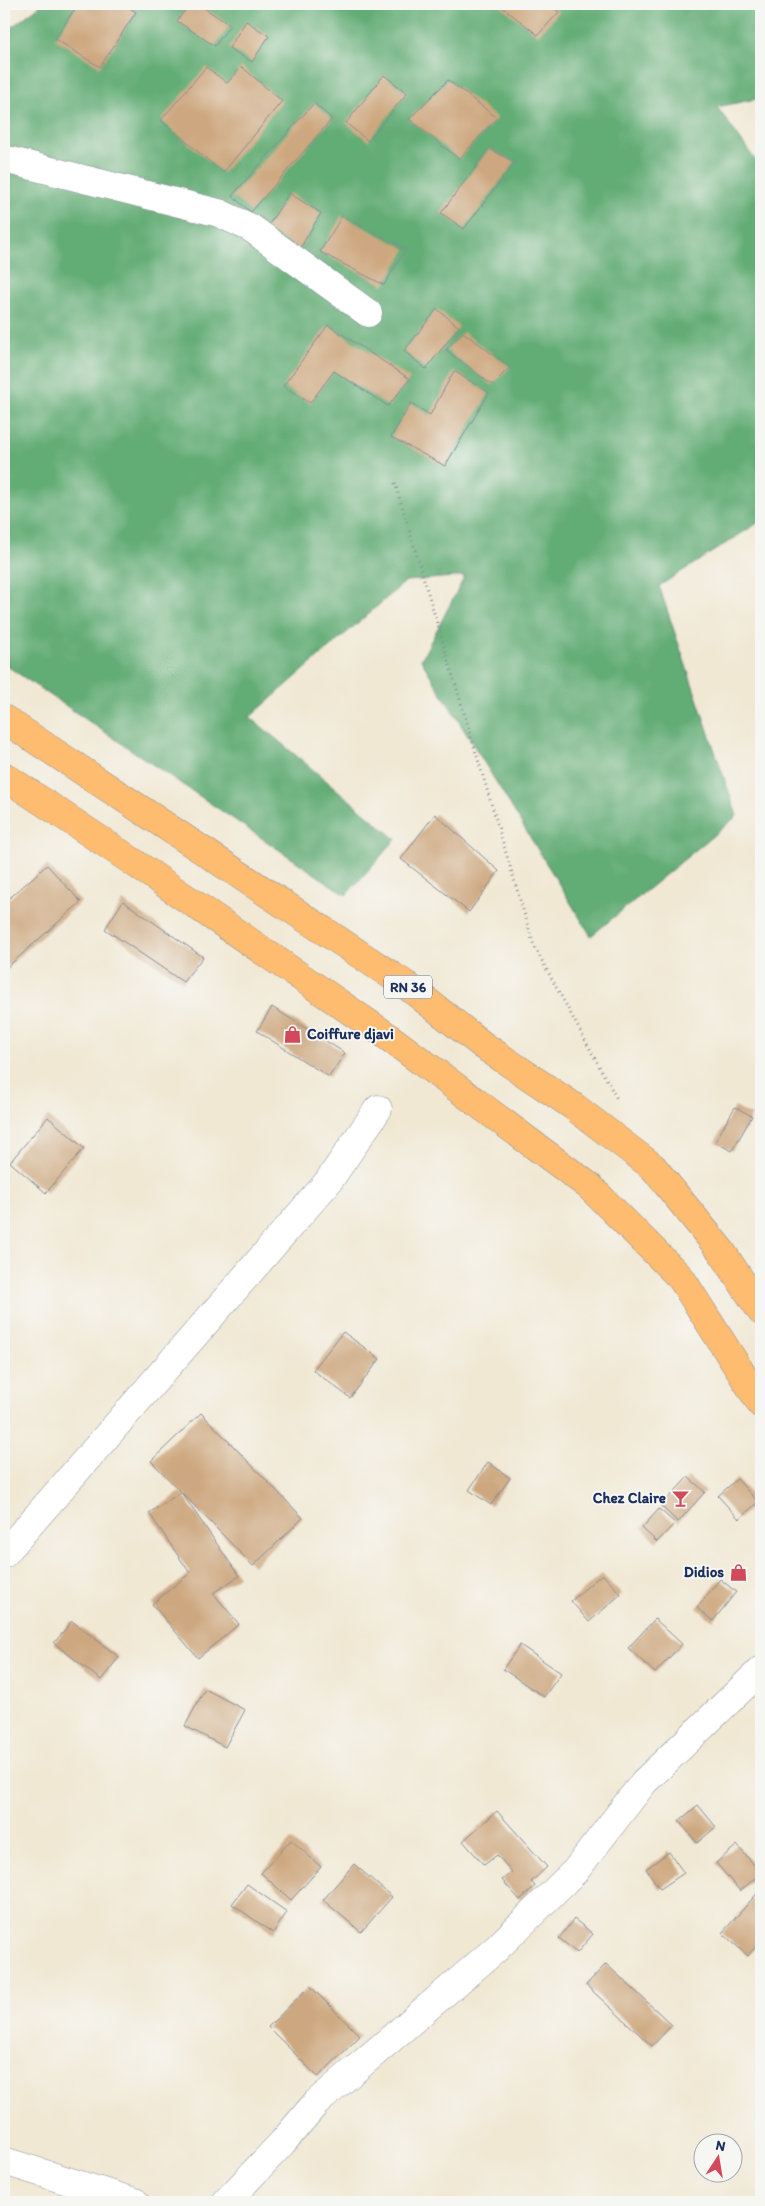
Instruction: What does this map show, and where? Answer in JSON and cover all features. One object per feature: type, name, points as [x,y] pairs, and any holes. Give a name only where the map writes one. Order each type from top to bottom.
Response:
[{"type":"main road","name":"RN 36","points":[[4,719],[406,985],[484,1046],[573,1106],[653,1167],[722,1252],[761,1311]]},
{"type":"main road","points":[[4,776],[387,1036],[589,1186],[681,1278],[761,1404]]},
{"type":"street","points":[[4,159],[219,213],[251,228],[368,313]]},
{"type":"street","points":[[4,1554],[328,1182],[378,1109]]},
{"type":"street","points":[[226,2202],[282,2144],[316,2103],[496,1948],[569,1876],[644,1782],[761,1670]]},
{"type":"street","points":[[4,2161],[135,2202]]},
{"type":"path","points":[[395,483],[534,946],[621,1108]]},
{"type":"green space","points":[[42,4],[761,4],[761,98],[717,107],[761,168],[761,521],[659,586],[737,816],[591,936],[421,660],[465,576],[406,581],[250,717],[396,839],[346,895],[4,664],[4,33]]},
{"type":"building","points":[[78,4],[123,4],[136,12],[100,67],[55,39]]},
{"type":"building","points":[[190,4],[198,4],[230,25],[215,46],[177,21]]},
{"type":"building","points":[[498,4],[547,4],[559,12],[538,35]]},
{"type":"building","points":[[246,21],[269,36],[252,62],[229,48]]},
{"type":"building","points":[[206,67],[227,83],[242,67],[282,101],[223,173],[161,120]]},
{"type":"building","points":[[384,75],[407,93],[368,141],[346,123]]},
{"type":"building","points":[[448,80],[497,118],[459,159],[409,119]]},
{"type":"building","points":[[314,103],[332,119],[251,212],[232,196]]},
{"type":"building","points":[[489,149],[515,162],[464,229],[441,213]]},
{"type":"building","points":[[289,193],[321,213],[299,250],[266,229]]},
{"type":"building","points":[[342,216],[406,249],[384,285],[320,252]]},
{"type":"building","points":[[437,309],[459,327],[426,369],[404,351]]},
{"type":"building","points":[[328,325],[410,379],[388,406],[334,371],[310,403],[283,386]]},
{"type":"building","points":[[463,332],[510,367],[492,385],[446,350]]},
{"type":"building","points":[[454,371],[489,393],[445,466],[391,437],[411,403],[430,415]]},
{"type":"building","points":[[435,814],[499,871],[469,912],[401,859]]},
{"type":"building","points":[[47,865],[81,902],[4,970],[4,903]]},
{"type":"building","points":[[123,901],[203,957],[183,982],[105,929]]},
{"type":"building","points":[[272,1007],[345,1053],[329,1077],[257,1031]]},
{"type":"building","points":[[735,1107],[752,1116],[732,1151],[715,1142]]},
{"type":"building","points":[[48,1117],[84,1148],[46,1193],[10,1162]]},
{"type":"building","points":[[343,1332],[380,1359],[350,1398],[313,1370]]},
{"type":"building","points":[[201,1413],[303,1518],[253,1566],[151,1461]]},
{"type":"building","points":[[488,1462],[510,1478],[491,1505],[469,1490]]},
{"type":"building","points":[[688,1477],[705,1492],[678,1522],[661,1506]]},
{"type":"building","points":[[737,1479],[758,1502],[739,1519],[718,1496]]},
{"type":"building","points":[[181,1492],[239,1576],[213,1593],[239,1624],[198,1658],[152,1604],[190,1573],[149,1513]]},
{"type":"building","points":[[659,1509],[675,1523],[657,1542],[642,1528]]},
{"type":"building","points":[[602,1574],[621,1594],[589,1622],[571,1601]]},
{"type":"building","points":[[720,1579],[736,1592],[713,1621],[697,1608]]},
{"type":"building","points":[[655,1619],[682,1644],[655,1673],[628,1648]]},
{"type":"building","points":[[72,1621],[119,1657],[101,1680],[54,1643]]},
{"type":"building","points":[[520,1645],[561,1673],[544,1697],[503,1669]]},
{"type":"building","points":[[205,1689],[245,1710],[225,1747],[185,1726]]},
{"type":"building","points":[[698,1805],[716,1827],[697,1843],[679,1821]]},
{"type":"building","points":[[497,1811],[547,1867],[531,1882],[535,1886],[520,1900],[502,1880],[512,1872],[497,1855],[484,1865],[463,1841]]},
{"type":"building","points":[[291,1840],[321,1867],[291,1900],[261,1873]]},
{"type":"building","points":[[737,1845],[761,1873],[740,1891],[716,1863]]},
{"type":"building","points":[[669,1852],[684,1873],[660,1889],[646,1869]]},
{"type":"building","points":[[354,1864],[392,1897],[361,1932],[323,1900]]},
{"type":"building","points":[[247,1884],[287,1912],[273,1933],[232,1904]]},
{"type":"building","points":[[761,1889],[761,1940],[748,1956],[722,1933]]},
{"type":"building","points":[[574,1919],[593,1934],[577,1953],[559,1938]]},
{"type":"building","points":[[606,1964],[672,2025],[652,2046],[586,1985]]},
{"type":"building","points":[[310,1986],[360,2036],[318,2077],[268,2027]]},
{"type":"place","name":"Coiffure djavi","points":[[293,1034]]},
{"type":"place","name":"Chez Claire","points":[[680,1498]]},
{"type":"place","name":"Didios","points":[[738,1572]]}]
